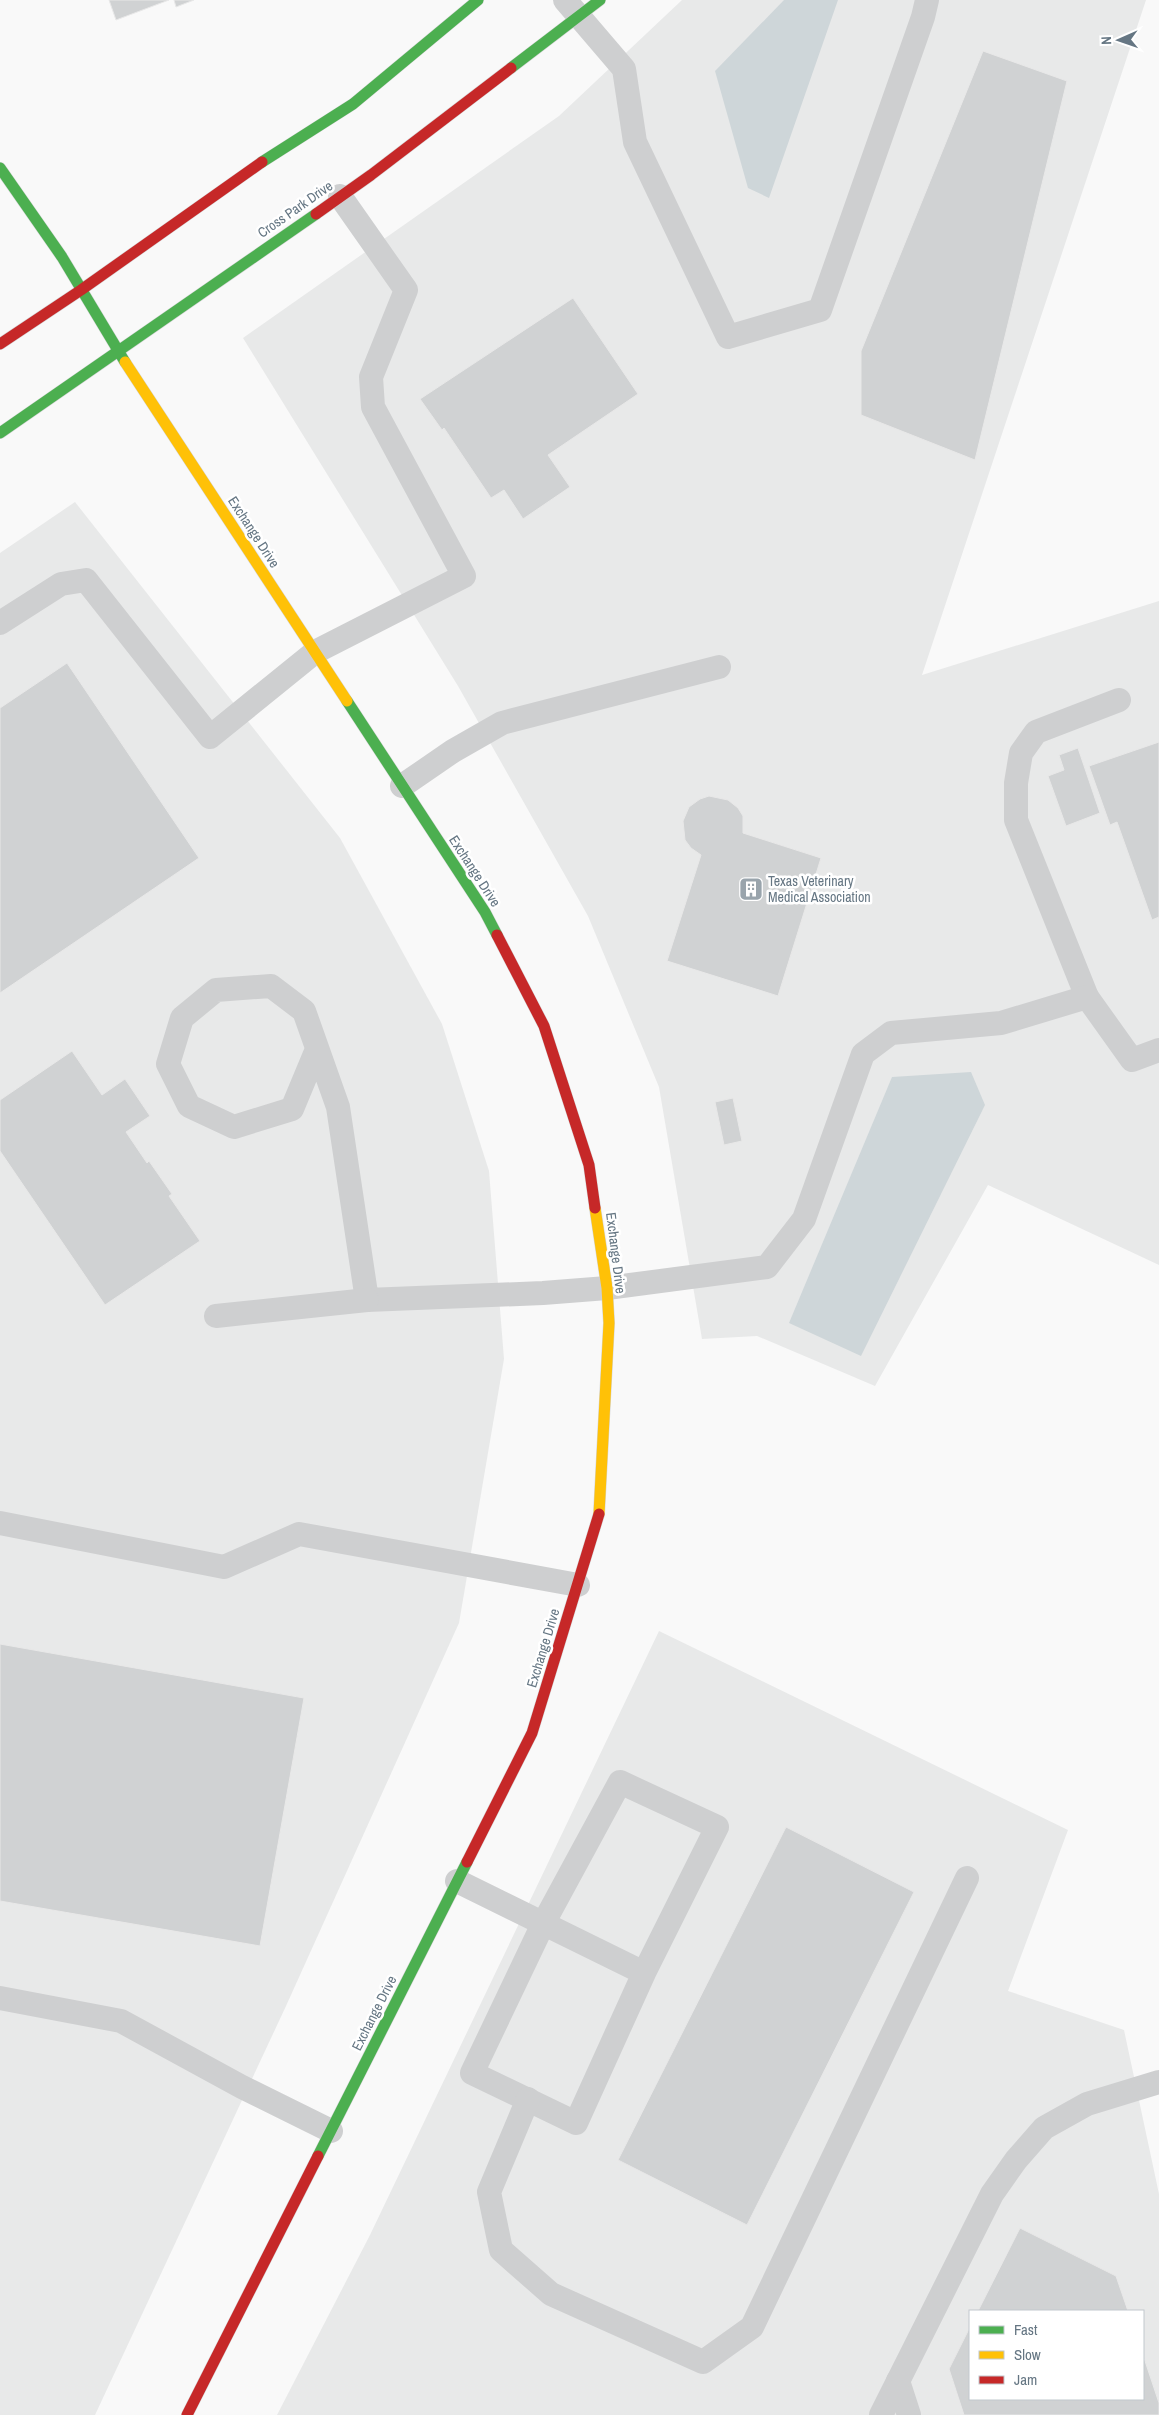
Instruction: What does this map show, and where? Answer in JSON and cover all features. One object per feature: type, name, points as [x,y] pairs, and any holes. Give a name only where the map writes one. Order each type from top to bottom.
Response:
[{"type":"street","points":[[0,344],[81,290],[279,150],[353,104],[478,0]]},
{"type":"street","name":"Cross Park Drive","points":[[0,433],[119,352],[340,196],[572,8],[600,0]]},
{"type":"street","name":"Exchange Drive","points":[[0,168],[62,257],[119,352],[485,912],[544,1026],[589,1165],[607,1288],[609,1323],[599,1519],[532,1733],[187,2415]]},
{"type":"lane","points":[[572,8],[624,69],[635,142],[728,337],[820,310],[923,17],[926,0]]},
{"type":"lane","points":[[0,623],[61,584],[86,580],[210,737],[314,652],[464,576],[373,407],[371,377],[406,290],[340,196]]},
{"type":"lane","points":[[402,786],[453,752],[502,723],[719,667]]},
{"type":"lane","points":[[1119,700],[1036,732],[1021,753],[1016,783],[1016,820],[1087,997],[1132,1060],[1159,1050]]},
{"type":"lane","points":[[317,1049],[292,1109],[234,1127],[188,1106],[168,1064],[182,1018],[216,990],[271,986],[304,1011],[338,1107],[367,1300]]},
{"type":"lane","points":[[216,1316],[367,1300],[543,1293],[607,1288],[767,1268],[804,1219],[862,1054],[891,1033],[1001,1023],[1087,997]]},
{"type":"lane","points":[[0,1523],[224,1567],[299,1534],[578,1584]]},
{"type":"lane","points":[[620,1782],[717,1828],[644,1973],[576,2123],[528,2099],[472,2073],[543,1924],[620,1782]]},
{"type":"lane","points":[[528,2099],[489,2192],[501,2250],[551,2294],[703,2362],[752,2327],[967,1878]]},
{"type":"lane","points":[[457,1881],[644,1973]]},
{"type":"lane","points":[[0,1998],[120,2021],[242,2087],[331,2131]]},
{"type":"lane","points":[[881,2415],[992,2194],[1016,2160],[1044,2128],[1088,2104],[1159,2082]]},
{"type":"lane","points":[[898,2381],[909,2415]]},
{"type":"shaded area","points":[[682,0],[1146,0],[922,675],[1159,601],[1159,1265],[988,1185],[875,1386],[757,1336],[702,1339],[659,1087],[588,916],[458,686],[243,338],[559,116]]},
{"type":"shaded area","points":[[784,0],[838,0],[769,198],[748,188],[715,71]]},
{"type":"shaded area","points":[[75,502],[340,838],[442,1024],[489,1171],[504,1359],[459,1623],[286,2006],[95,2415],[0,2415],[0,553]]},
{"type":"shaded area","points":[[971,1072],[985,1105],[861,1356],[789,1323],[892,1077]]},
{"type":"shaded area","points":[[659,1631],[1068,1830],[1008,1991],[1124,2030],[1159,2194],[1159,2415],[277,2415],[370,2235]]},
{"type":"building","points":[[109,0],[169,0],[116,20]]},
{"type":"building","points":[[174,0],[194,0],[176,7]]},
{"type":"building","points":[[983,51],[1067,81],[975,460],[861,415],[861,351]]},
{"type":"building","points":[[573,298],[638,394],[548,455],[570,487],[523,519],[504,490],[491,498],[444,428],[442,430],[420,399]]},
{"type":"building","points":[[67,663],[199,858],[0,993],[0,708]]},
{"type":"building","points":[[1159,742],[1159,917],[1152,920],[1117,822],[1110,825],[1089,766]]},
{"type":"building","points":[[1078,748],[1100,813],[1066,826],[1048,776],[1064,770],[1059,755]]},
{"type":"building","name":"Texas Veterinary Medical Association","points":[[709,796],[728,800],[738,808],[743,816],[743,833],[821,858],[778,996],[667,961],[701,855],[691,848],[685,840],[683,821],[689,807],[700,799]]},
{"type":"building","points":[[72,1051],[102,1095],[125,1079],[150,1116],[126,1132],[147,1163],[149,1161],[172,1194],[169,1196],[200,1241],[105,1305],[0,1151],[0,1100]]},
{"type":"building","points":[[733,1098],[742,1141],[724,1145],[715,1102]]},
{"type":"building","points":[[0,1644],[304,1698],[260,1946],[0,1901]]},
{"type":"building","points":[[786,1827],[914,1892],[747,2225],[618,2160]]},
{"type":"building","points":[[1020,2228],[1116,2276],[1128,2310],[979,2310]]},
{"type":"building","points":[[969,2329],[969,2400],[1144,2400],[1144,2358],[1159,2403],[1159,2415],[964,2415],[949,2369]]},
{"type":"traffic: fast","points":[[262,162],[353,104],[478,0]]},
{"type":"traffic: fast","points":[[511,68],[600,0]]},
{"type":"traffic: fast","points":[[0,168],[62,257],[125,362]]},
{"type":"traffic: fast","points":[[0,433],[316,214]]},
{"type":"traffic: fast","points":[[347,701],[485,912],[497,935]]},
{"type":"traffic: fast","points":[[318,2156],[467,1862]]},
{"type":"traffic: slow","points":[[125,362],[347,701]]},
{"type":"traffic: slow","points":[[595,1208],[607,1288],[609,1323],[599,1514]]},
{"type":"traffic: jam","points":[[316,214],[371,175],[511,68]]},
{"type":"traffic: jam","points":[[0,344],[81,290],[262,162]]},
{"type":"traffic: jam","points":[[497,935],[544,1026],[589,1165],[595,1208]]},
{"type":"traffic: jam","points":[[467,1862],[532,1733],[599,1514]]},
{"type":"traffic: jam","points":[[187,2415],[318,2156]]},
{"type":"place","name":"Texas Veterinary Medical Association","points":[[751,889]]}]
